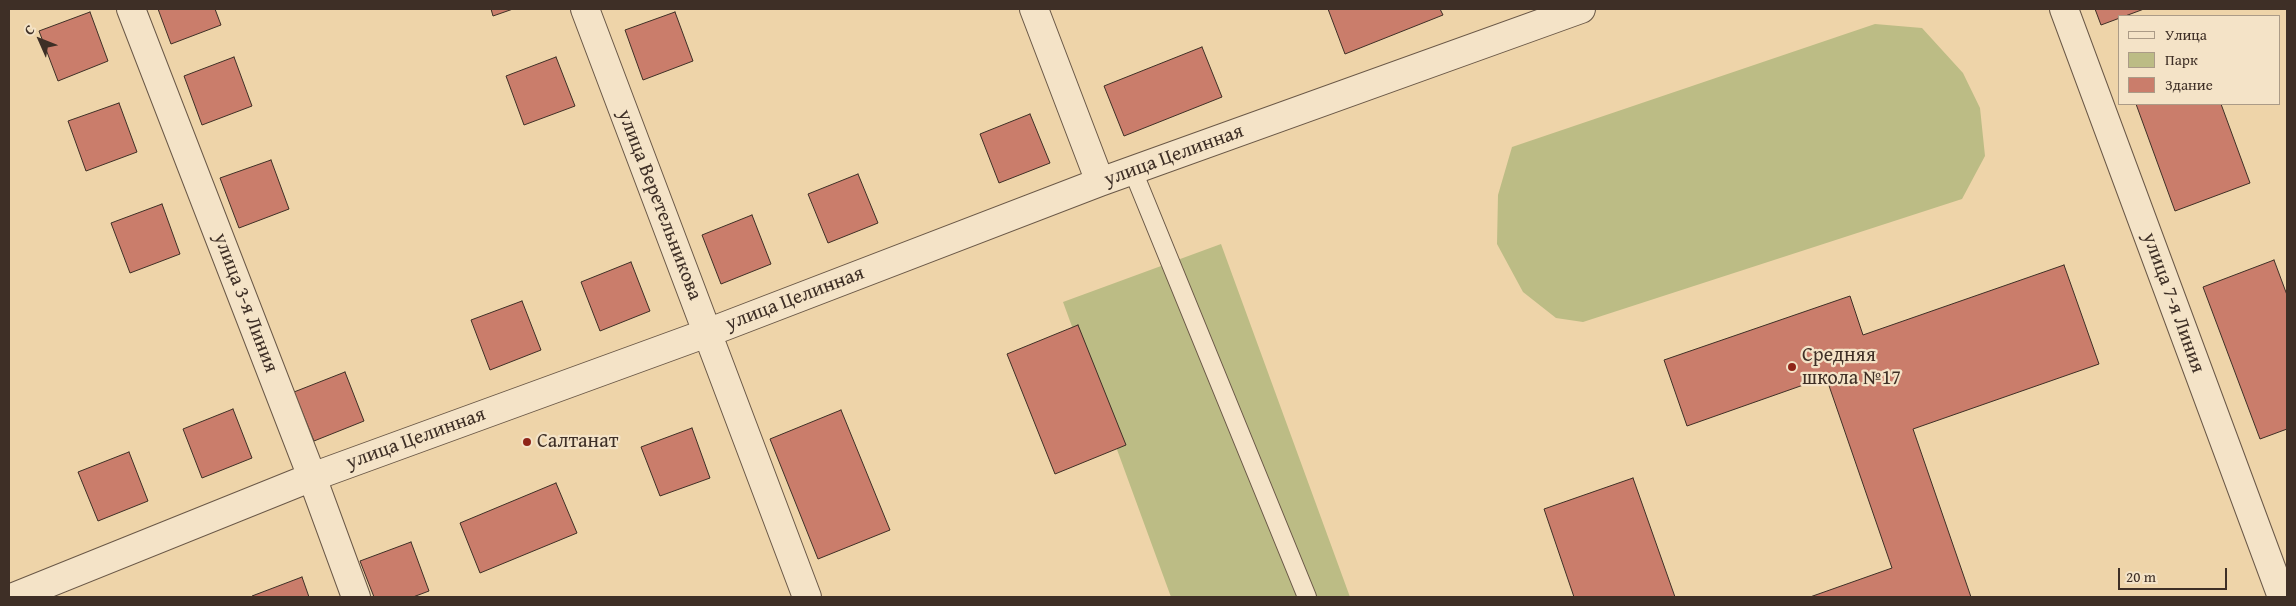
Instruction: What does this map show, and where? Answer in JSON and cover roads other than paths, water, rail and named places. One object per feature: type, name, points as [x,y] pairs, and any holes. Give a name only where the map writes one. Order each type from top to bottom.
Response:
[{"type":"street","name":"улица 3-я Линия","points":[[131,9],[312,477],[356,597]]},
{"type":"street","name":"улица Веретельникова","points":[[585,9],[807,597]]},
{"type":"street","points":[[1034,9],[1100,182]]},
{"type":"street","name":"улица Целинная","points":[[14,597],[312,477],[707,333],[1530,18],[1581,9]]},
{"type":"street","name":"улица 7-я Линия","points":[[2064,9],[2282,597]]},
{"type":"lane","points":[[1133,170],[1307,597]]},
{"type":"place","name":"Средняя школа №17","points":[[1792,367]]},
{"type":"place","name":"Салтанат","points":[[527,442]]}]
